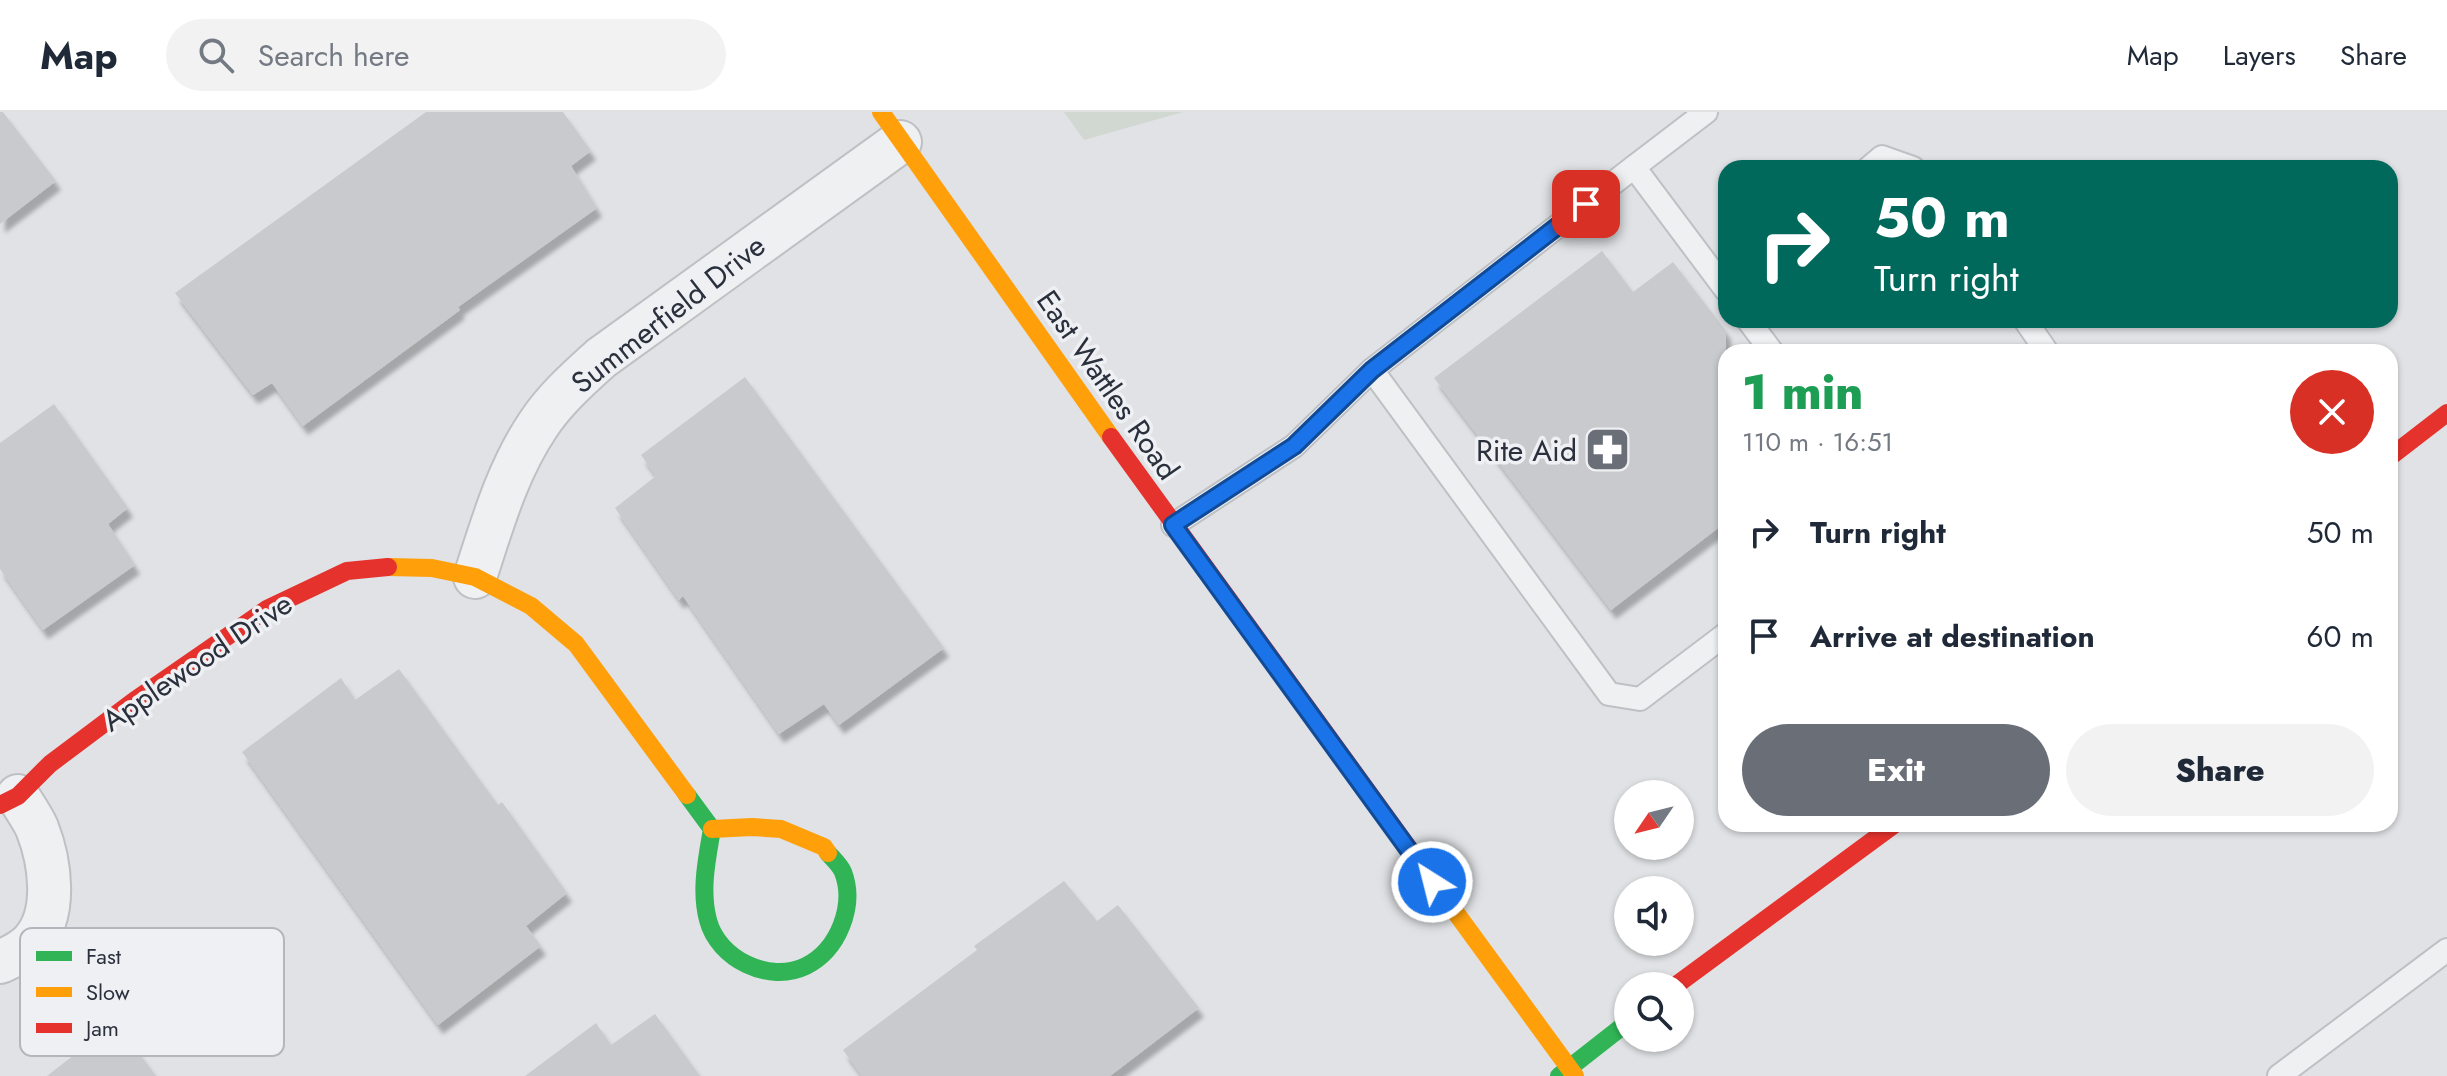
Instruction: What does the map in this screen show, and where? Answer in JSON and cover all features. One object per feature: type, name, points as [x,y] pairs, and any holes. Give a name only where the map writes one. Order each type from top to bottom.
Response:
[{"type":"main road","name":"East Wattles Road","points":[[891,127],[1568,1073]]},
{"type":"main road","points":[[2398,451],[2447,413]]},
{"type":"main road","name":"Applewood Drive","points":[[9,800],[50,764],[134,701],[267,609],[347,571],[389,567],[432,568],[475,577],[531,606],[576,644],[712,829]]},
{"type":"main road","points":[[764,827],[790,831],[815,841],[831,854],[843,872],[849,894],[847,917],[831,947],[816,961],[784,973],[757,971],[731,958],[716,940],[705,919],[703,889],[712,829],[764,827]]},
{"type":"main road","points":[[1694,972],[1884,832]]},
{"type":"main road","points":[[1568,1073],[1614,1034]]},
{"type":"street","name":"Summerfield Drive","points":[[475,577],[504,489],[538,424],[568,388],[601,358],[891,127]]},
{"type":"street","name":"Applewood Drive","points":[[9,800],[36,827],[43,852],[48,904],[41,928]]},
{"type":"street","name":"Applewood Drive","points":[[0,962],[20,952]]},
{"type":"lane","points":[[1173,525],[1294,446],[1372,370],[1706,112]]},
{"type":"lane","points":[[1634,167],[1718,279]]},
{"type":"lane","points":[[1372,370],[1609,694],[1640,699],[1718,640]]},
{"type":"lane","points":[[2279,1076],[2447,950]]},
{"type":"shaded area","points":[[1064,112],[1183,112],[1084,140]]},
{"type":"building","points":[[0,112],[56,181],[0,224]]},
{"type":"building","points":[[426,112],[563,112],[591,151],[571,166],[597,208],[458,307],[460,310],[303,426],[272,383],[253,395],[175,293]]},
{"type":"building","name":"Rite Aid","points":[[1602,251],[1633,292],[1673,262],[1718,321],[1718,328],[1726,331],[1726,344],[1718,344],[1718,528],[1611,610],[1434,378]]},
{"type":"building","points":[[745,377],[944,648],[839,725],[824,704],[779,734],[683,596],[679,600],[615,508],[656,476],[641,455]]},
{"type":"building","points":[[54,404],[128,508],[108,524],[135,565],[43,630],[0,569],[0,443]]},
{"type":"building","points":[[399,669],[498,805],[502,802],[567,893],[526,926],[541,946],[438,1025],[242,752],[341,678],[355,700]]},
{"type":"building","points":[[1064,881],[1097,921],[1118,905],[1199,1008],[1110,1076],[862,1076],[843,1050],[977,950],[974,946]]},
{"type":"building","points":[[655,1014],[700,1076],[525,1076],[596,1023],[611,1045]]},
{"type":"building","points":[[73,1056],[141,1056],[156,1076],[47,1076]]},
{"type":"traffic: fast","points":[[687,795],[712,829],[704,886],[708,920],[722,946],[761,970],[792,971],[806,966],[817,959],[835,938],[845,912],[846,885],[843,872],[828,853]]},
{"type":"traffic: fast","points":[[1559,1076],[1614,1033]]},
{"type":"traffic: slow","points":[[881,112],[1111,437]]},
{"type":"traffic: slow","points":[[388,567],[432,568],[475,577],[531,606],[576,644],[687,795]]},
{"type":"traffic: slow","points":[[712,829],[781,829],[824,847],[828,853]]},
{"type":"traffic: slow","points":[[1421,865],[1575,1076]]},
{"type":"traffic: jam","points":[[2398,451],[2447,413]]},
{"type":"traffic: jam","points":[[1111,437],[1421,865]]},
{"type":"traffic: jam","points":[[0,805],[18,796],[50,764],[134,701],[267,609],[347,571],[388,567]]},
{"type":"traffic: jam","points":[[1694,972],[1884,832]]},
{"type":"place","name":"Rite Aid","points":[[1608,450]]},
{"type":"route","points":[[1432,882],[1173,525],[1294,446],[1372,370],[1586,204]]}]
